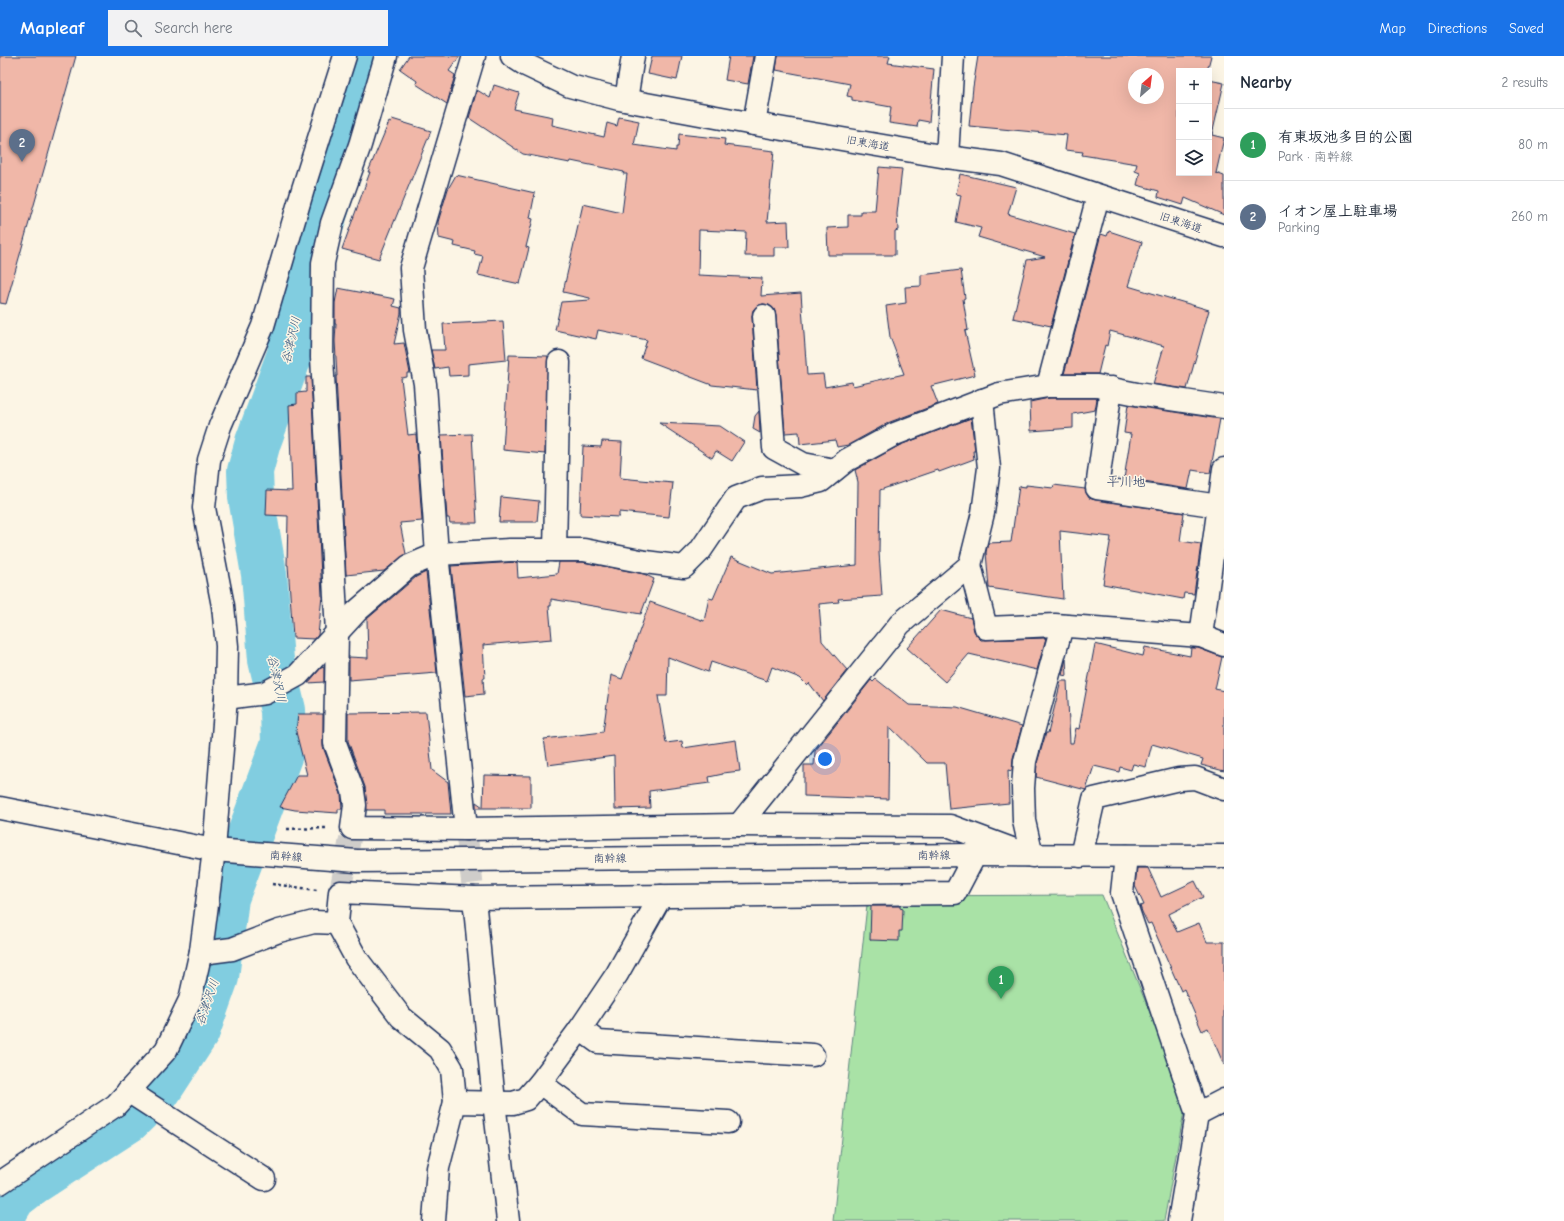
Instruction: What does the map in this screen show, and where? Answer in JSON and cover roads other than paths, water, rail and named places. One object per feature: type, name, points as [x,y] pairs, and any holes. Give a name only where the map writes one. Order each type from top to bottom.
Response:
[{"type":"street","points":[[0,1183],[116,1105],[166,1050],[190,1000],[201,951],[214,850],[226,698],[227,646],[224,606],[204,508],[209,460],[220,426],[263,326],[303,188],[345,56]]},
{"type":"street","points":[[386,56],[360,145],[332,223],[322,263],[322,357],[337,632],[335,743],[353,791],[355,805],[352,828],[466,829],[739,825],[950,826],[1032,856]]},
{"type":"street","points":[[466,829],[437,554],[425,384],[415,330],[411,268],[474,56]]},
{"type":"street","name":"旧東海道","points":[[512,56],[526,65],[570,86],[626,100],[754,124],[947,157],[1001,164],[1224,236]]},
{"type":"street","points":[[626,100],[632,56]]},
{"type":"street","points":[[754,124],[766,56]]},
{"type":"street","points":[[947,157],[953,56]]},
{"type":"street","points":[[1048,386],[1098,196]]},
{"type":"street","points":[[764,316],[774,448],[802,464],[834,470]]},
{"type":"street","points":[[555,550],[559,362]]},
{"type":"street","points":[[226,698],[265,693],[298,675],[357,611],[409,566],[437,554],[510,550],[584,550],[645,562],[684,567],[700,551],[736,498],[762,488],[800,486],[821,482],[846,460],[895,434],[999,394],[1048,386],[1097,386],[1137,394],[1224,407]]},
{"type":"street","points":[[1111,388],[1097,488],[1219,506]]},
{"type":"street","points":[[982,400],[989,468],[983,513],[970,565],[986,628],[1062,626],[1201,636],[1224,645]]},
{"type":"street","points":[[1201,636],[1224,468]]},
{"type":"street","points":[[739,825],[900,624],[970,565]]},
{"type":"street","points":[[1032,856],[1024,820],[1023,788],[1025,761],[1062,626]]},
{"type":"street","points":[[1080,856],[1094,799],[1179,779],[1196,778],[1224,789]]},
{"type":"street","name":"南幹線","points":[[0,808],[214,850],[357,861],[975,855],[1224,856]]},
{"type":"street","points":[[434,1221],[438,1168],[456,1102],[452,1069],[440,1049],[401,1017],[356,958],[337,923],[340,892],[474,898],[955,893],[975,855]]},
{"type":"street","points":[[1126,856],[1122,893],[1197,1114],[1179,1221]]},
{"type":"street","points":[[456,1102],[513,1103],[526,1099],[540,1083],[580,1029],[617,974],[661,896]]},
{"type":"street","points":[[474,898],[494,1102],[508,1221]]},
{"type":"street","points":[[201,951],[209,952],[232,949],[279,931],[314,922],[337,923]]},
{"type":"street","points":[[580,1029],[598,1042],[813,1055]]},
{"type":"street","points":[[540,1083],[582,1114],[728,1122]]},
{"type":"street","points":[[128,1091],[264,1179]]},
{"type":"street","points":[[1197,1114],[1224,1100]]},
{"type":"waterway","name":"谷津沢川","points":[[0,1219],[13,1197],[31,1183],[128,1120],[158,1091],[197,1031],[216,977],[226,898],[284,743],[283,710],[271,660],[264,574],[251,497],[250,471],[258,442],[290,354],[302,286],[374,56]]},
{"type":"tunnel","points":[[340,892],[352,828]]},
{"type":"tunnel","points":[[466,829],[474,898]]},
{"type":"place","name":"イオン屋上駐車場","points":[[22,162]]},
{"type":"place","name":"有東坂池多目的公園","points":[[1001,999]]},
{"type":"district","name":"平川地","points":[[1126,481]]}]
